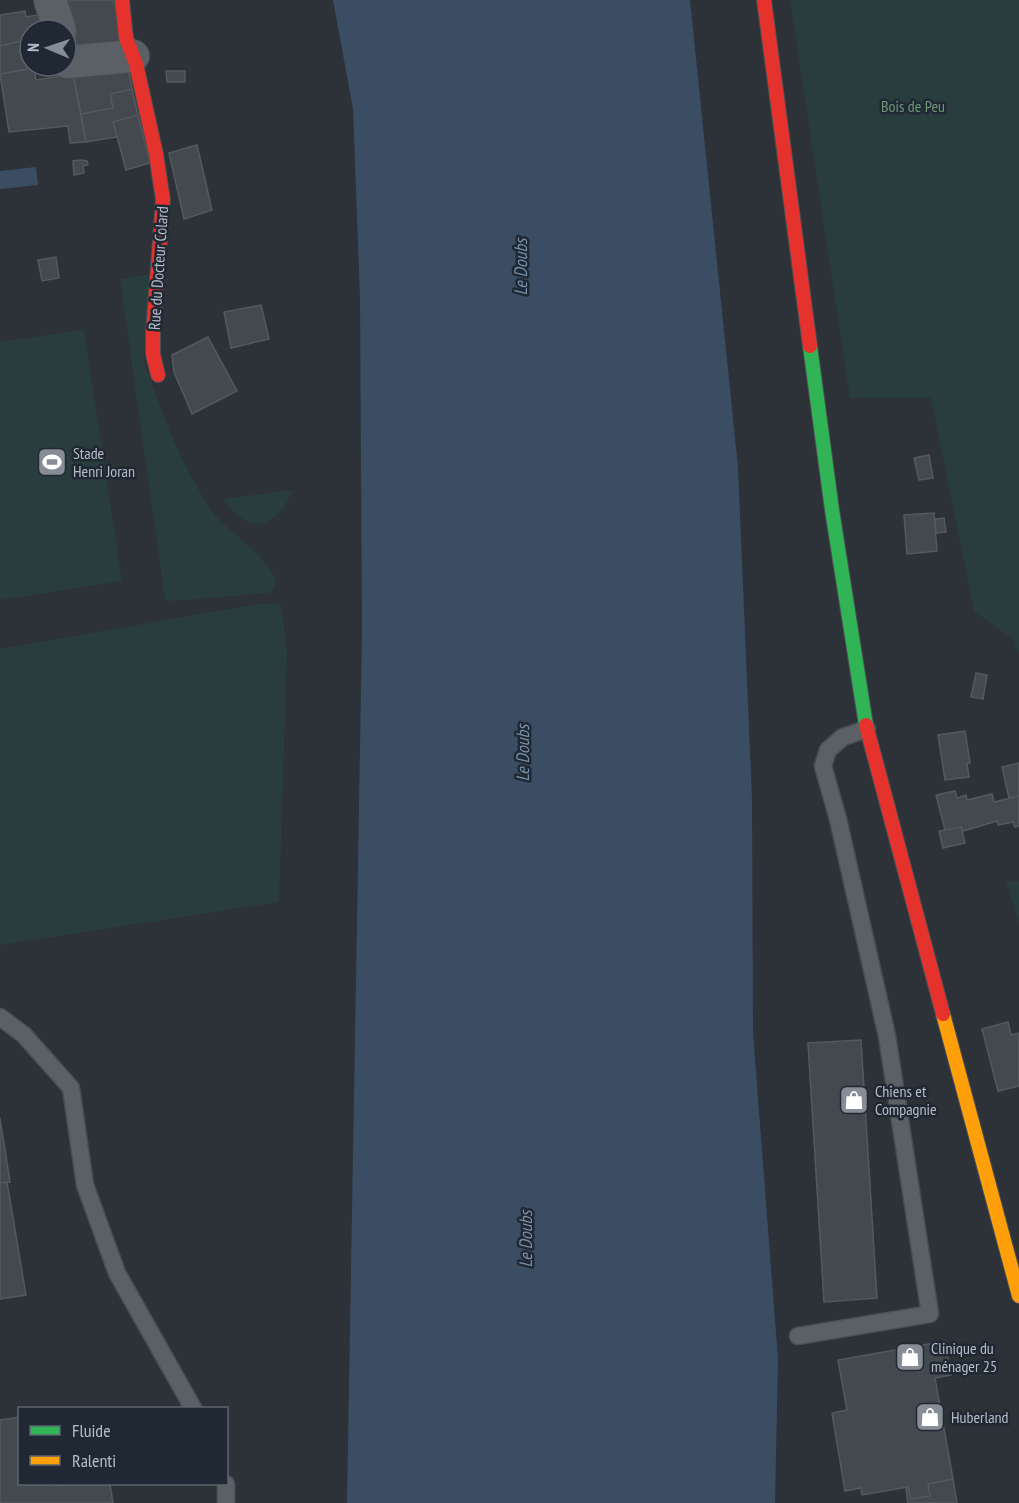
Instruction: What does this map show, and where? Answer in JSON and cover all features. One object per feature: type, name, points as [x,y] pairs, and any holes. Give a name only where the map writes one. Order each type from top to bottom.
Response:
[{"type":"main road","name":"Rue du Docteur Colard","points":[[122,0],[126,38],[133,56],[156,154],[163,200],[153,333],[153,354],[158,375]]},
{"type":"main road","points":[[764,0],[832,510],[867,729],[1019,1296]]},
{"type":"street","points":[[50,0],[56,18]]},
{"type":"street","points":[[78,61],[133,56]]},
{"type":"lane","points":[[798,1336],[930,1314],[888,1036],[838,819],[823,766],[828,750],[843,737],[867,729]]},
{"type":"lane","points":[[0,1017],[24,1035],[71,1088],[85,1185],[117,1273],[193,1407]]},
{"type":"lane","points":[[226,1485],[226,1503]]},
{"type":"green space","name":"Bois de Peu","points":[[790,0],[1019,0],[1019,654],[1014,640],[974,611],[931,398],[850,398]]},
{"type":"green space","points":[[150,274],[145,365],[173,440],[205,501],[215,515],[256,553],[274,576],[275,586],[268,593],[165,600],[120,279]]},
{"type":"green space","name":"Stade Henri Joran","points":[[84,330],[122,581],[0,600],[0,342]]},
{"type":"green space","points":[[293,490],[279,513],[261,523],[252,523],[242,519],[223,499]]},
{"type":"green space","points":[[277,603],[281,606],[287,652],[279,902],[0,945],[0,649],[252,605]]},
{"type":"green space","points":[[1006,881],[1019,881],[1019,923]]},
{"type":"water","name":"Le Doubs","points":[[333,0],[690,0],[738,467],[752,799],[753,1033],[778,1359],[775,1503],[347,1503],[362,632],[360,297],[353,109]]},
{"type":"water","points":[[36,167],[38,185],[0,189],[0,171]]},
{"type":"building","points":[[67,0],[114,0],[120,45],[78,51],[78,18],[71,18]]},
{"type":"building","points":[[25,11],[26,17],[44,14],[45,18],[18,18],[18,42],[0,46],[0,15]]},
{"type":"building","points":[[18,42],[18,71],[0,74],[0,46]]},
{"type":"building","points":[[127,64],[132,89],[110,94],[113,108],[81,114],[74,78],[78,78],[78,68]]},
{"type":"building","points":[[18,71],[18,78],[36,78],[36,80],[74,78],[86,142],[70,143],[68,126],[9,132],[0,74]]},
{"type":"building","points":[[166,71],[185,71],[185,82],[167,82]]},
{"type":"building","points":[[132,89],[138,115],[113,122],[117,137],[86,142],[81,114],[113,108],[110,94]]},
{"type":"building","points":[[138,115],[150,163],[126,170],[113,122]]},
{"type":"building","points":[[197,145],[212,210],[184,219],[169,153]]},
{"type":"building","points":[[73,161],[87,161],[88,165],[83,166],[84,173],[74,175]]},
{"type":"building","points":[[56,257],[59,278],[42,281],[38,260]]},
{"type":"building","points":[[261,305],[269,339],[231,348],[224,312]]},
{"type":"building","points":[[208,337],[237,391],[192,414],[174,372],[172,355]]},
{"type":"building","points":[[929,455],[933,478],[919,480],[914,458]]},
{"type":"building","points":[[934,513],[937,551],[907,554],[904,515]]},
{"type":"building","points":[[944,518],[946,532],[936,533],[935,519]]},
{"type":"building","points":[[976,673],[987,675],[983,699],[971,697]]},
{"type":"building","points":[[965,731],[970,763],[967,763],[969,777],[945,780],[938,735]]},
{"type":"building","points":[[1019,763],[1019,796],[1009,798],[1002,767]]},
{"type":"building","points":[[955,791],[957,798],[966,795],[967,800],[992,794],[994,802],[1019,796],[1019,826],[1015,827],[1013,822],[998,825],[997,821],[963,831],[961,827],[945,830],[936,795]]},
{"type":"building","points":[[961,827],[965,843],[943,848],[939,831]]},
{"type":"building","points":[[1008,1022],[1011,1035],[1019,1033],[1019,1086],[998,1091],[982,1029]]},
{"type":"building","points":[[861,1040],[877,1298],[824,1302],[808,1043]]},
{"type":"building","points":[[0,1118],[10,1182],[0,1183]]},
{"type":"building","points":[[7,1182],[26,1295],[0,1299],[0,1183]]},
{"type":"building","points":[[945,1341],[951,1375],[935,1378],[953,1479],[928,1484],[930,1496],[911,1499],[908,1487],[862,1495],[861,1488],[845,1491],[832,1413],[847,1410],[838,1360]]},
{"type":"building","points":[[18,1417],[18,1485],[110,1485],[113,1503],[0,1503],[0,1420]]},
{"type":"building","points":[[953,1479],[957,1503],[908,1503],[906,1488],[908,1487],[911,1499],[930,1496],[928,1484]]},
{"type":"traffic: fast","points":[[810,346],[832,510],[866,725]]},
{"type":"traffic: slow","points":[[943,1014],[1019,1296]]},
{"type":"traffic: jam","points":[[122,0],[126,38],[136,64],[156,154],[163,200],[153,333],[153,354],[158,375]]},
{"type":"traffic: jam","points":[[764,0],[810,346]]},
{"type":"traffic: jam","points":[[866,725],[943,1014]]},
{"type":"place","name":"Stade Henri Joran","points":[[52,462]]},
{"type":"place","name":"Chiens et Compagnie","points":[[854,1100]]},
{"type":"place","name":"Clinique du ménager 25","points":[[910,1357]]},
{"type":"place","name":"Huberland","points":[[930,1417]]}]
